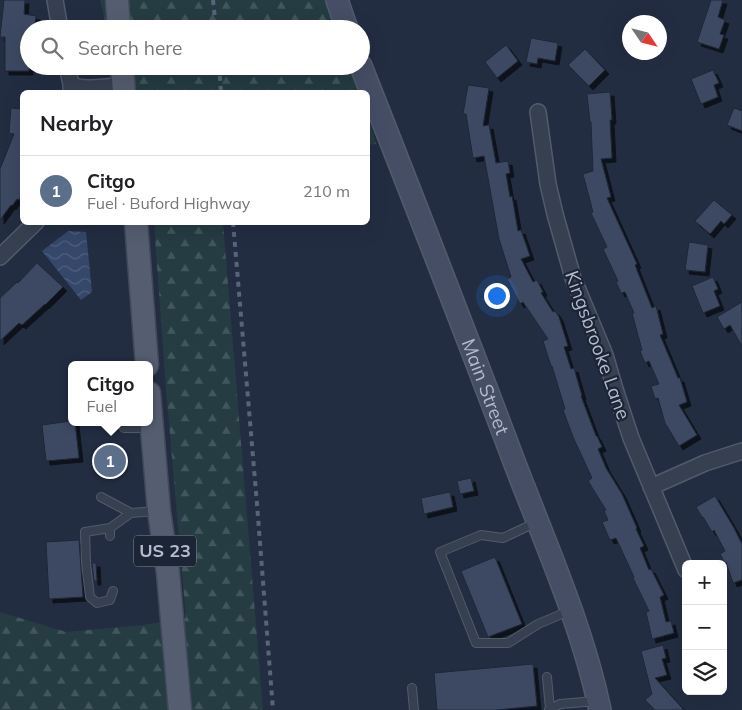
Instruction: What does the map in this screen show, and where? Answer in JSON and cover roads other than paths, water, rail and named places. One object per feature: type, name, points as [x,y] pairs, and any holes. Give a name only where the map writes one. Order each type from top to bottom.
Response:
[{"type":"main road","points":[[117,0],[118,20]]},
{"type":"main road","points":[[136,225],[147,361]]},
{"type":"main road","name":"US 23","points":[[151,428],[159,511],[168,573],[180,710]]},
{"type":"street","points":[[55,0],[58,20]]},
{"type":"street","points":[[337,0],[344,20]]},
{"type":"street","points":[[69,75],[71,88],[123,81]]},
{"type":"street","name":"Main Street","points":[[365,75],[480,370],[571,610],[599,705]]},
{"type":"street","name":"Kingsbrooke Lane","points":[[538,112],[548,184],[573,278],[605,356],[631,438],[682,560]]},
{"type":"street","points":[[0,257],[33,225]]},
{"type":"street","points":[[652,487],[705,462],[742,451]]},
{"type":"lane","points":[[124,428],[151,428]]},
{"type":"lane","points":[[101,497],[131,513],[159,511]]},
{"type":"lane","points":[[113,591],[110,600],[97,603],[90,597],[85,532],[110,532],[131,513]]},
{"type":"lane","points":[[537,522],[504,538],[481,535],[440,552],[476,643],[508,643],[538,624],[571,610]]},
{"type":"lane","points":[[547,677],[549,710],[560,704],[599,705]]},
{"type":"lane","points":[[412,688],[414,710]]},
{"type":"water","points":[[68,231],[86,232],[92,292],[81,300],[42,251]]},
{"type":"railway","points":[[213,0],[215,20]]},
{"type":"railway","points":[[220,75],[221,90]]},
{"type":"railway","points":[[233,225],[273,710]]},
{"type":"place","name":"Citgo","points":[[110,461]]}]
